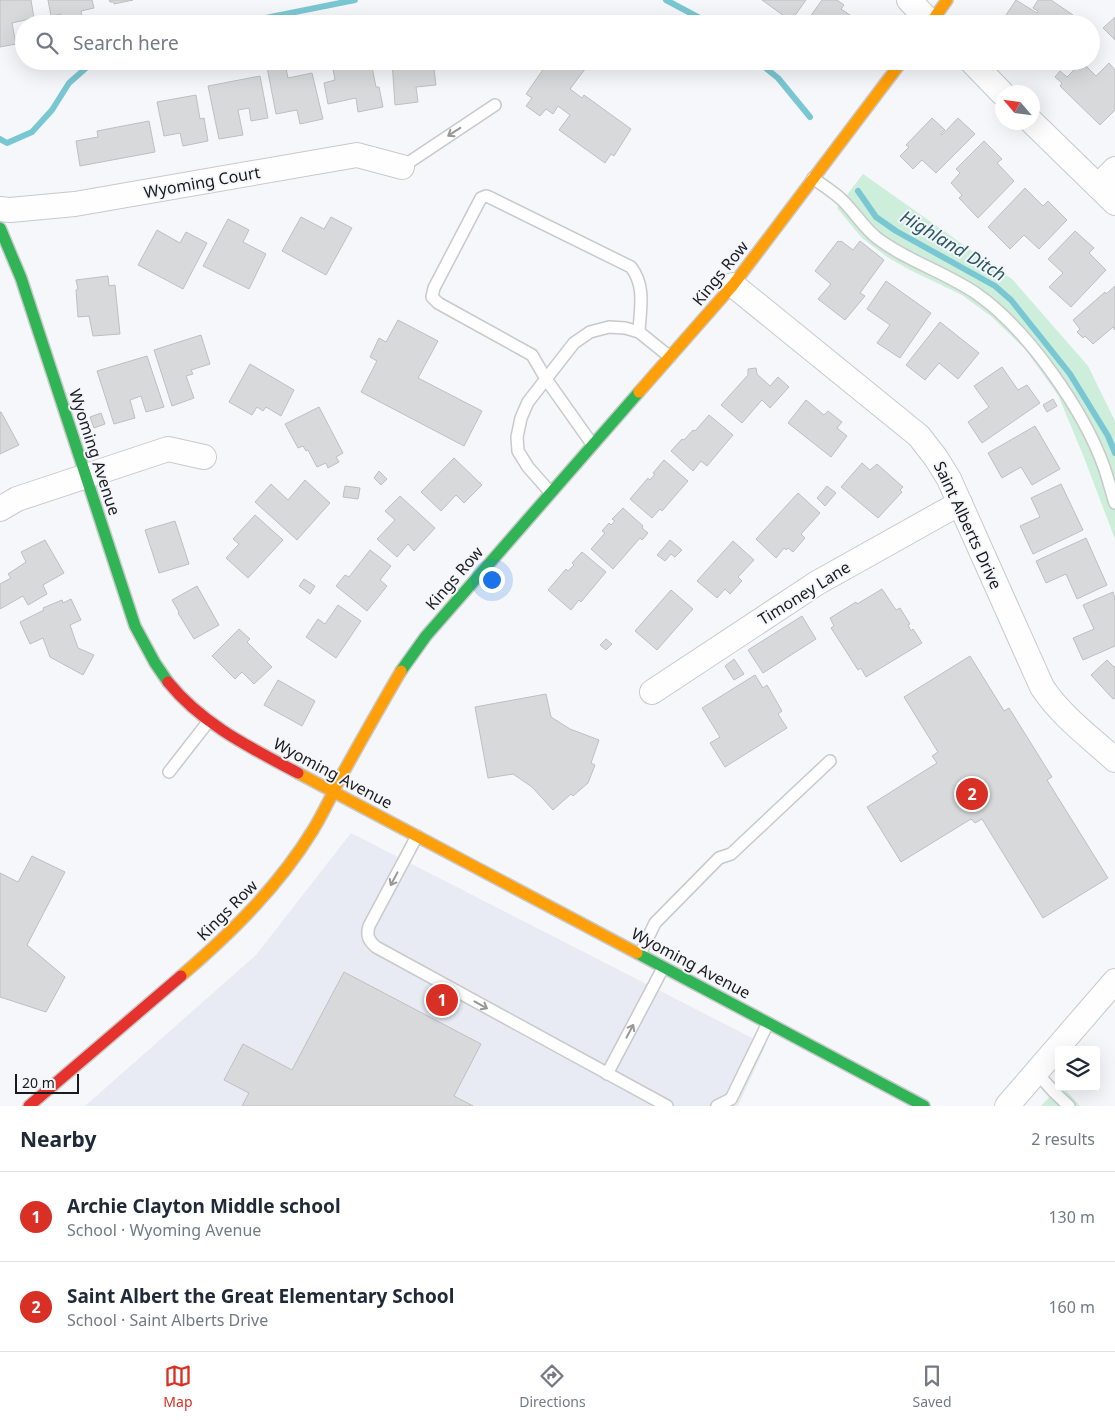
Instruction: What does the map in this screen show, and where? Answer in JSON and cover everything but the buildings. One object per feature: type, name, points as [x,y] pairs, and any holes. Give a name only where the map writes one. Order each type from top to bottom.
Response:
[{"type":"main road","points":[[937,15],[947,0]]},
{"type":"main road","name":"Kings Row","points":[[29,1106],[240,922],[260,902],[313,830],[375,714],[402,670],[432,629],[592,444],[734,285],[895,70]]},
{"type":"main road","name":"Wyoming Avenue","points":[[0,228],[21,278],[135,626],[148,655],[167,683],[189,707],[238,741],[768,1023],[891,1098],[924,1106]]},
{"type":"street","points":[[909,0],[923,15]]},
{"type":"street","points":[[980,70],[995,85]]},
{"type":"street","points":[[1040,130],[1115,203]]},
{"type":"street","name":"Wyoming Court","points":[[0,209],[10,210],[75,204],[357,155],[402,167]]},
{"type":"street","points":[[1098,186],[1115,169]]},
{"type":"street","name":"Saint Alberts Drive","points":[[734,285],[919,436],[936,458],[960,502],[1042,687],[1050,700],[1115,760]]},
{"type":"street","points":[[0,509],[17,499],[168,449],[204,457]]},
{"type":"street","name":"Timoney Lane","points":[[652,692],[817,583],[960,502]]},
{"type":"street","points":[[1007,1106],[1115,981]]},
{"type":"lane","points":[[402,167],[495,105]]},
{"type":"lane","points":[[813,178],[842,201],[862,224],[878,238],[912,259],[976,293],[999,312],[1032,347],[1070,399],[1090,436],[1104,466],[1115,503]]},
{"type":"lane","points":[[592,444],[546,379],[532,355],[438,303],[432,297],[434,288],[479,200],[483,196],[489,197],[631,267],[638,276],[641,286],[639,332]]},
{"type":"lane","points":[[550,492],[528,467],[518,451],[517,437],[521,418],[528,402],[574,343],[590,332],[609,327],[625,328],[639,332],[670,358]]},
{"type":"lane","points":[[169,772],[208,722]]},
{"type":"lane","points":[[640,954],[655,923],[718,858],[731,854],[830,761]]},
{"type":"lane","points":[[417,836],[369,926],[367,932],[371,942],[666,1106]]},
{"type":"lane","points":[[607,1074],[664,967]]},
{"type":"lane","points":[[717,1106],[731,1099],[768,1023]]},
{"type":"lane","points":[[1036,1072],[1069,1106]]},
{"type":"shaded area","points":[[351,833],[766,1045],[738,1106],[85,1106],[256,955]]},
{"type":"green space","points":[[863,174],[1012,279],[1088,366],[1115,421],[1115,539],[1058,395],[1025,349],[992,317],[962,295],[887,257],[862,238],[837,208]]},
{"type":"green space","points":[[1055,1091],[1067,1091],[1080,1106],[1041,1106]]},
{"type":"waterway","name":"Highland Ditch","points":[[280,15],[355,0]]},
{"type":"waterway","name":"Highland Ditch","points":[[666,0],[694,15]]},
{"type":"waterway","name":"Highland Ditch","points":[[0,139],[7,143],[32,132],[52,110],[69,83],[84,70]]},
{"type":"waterway","name":"Highland Ditch","points":[[768,70],[778,78],[810,117]]},
{"type":"waterway","name":"Highland Ditch","points":[[858,191],[876,217],[896,231],[995,286],[1011,300],[1070,374],[1108,436],[1115,453]]},
{"type":"traffic: fast","points":[[0,228],[21,278],[135,626],[155,663],[168,682]]},
{"type":"traffic: fast","points":[[401,671],[426,636],[639,392]]},
{"type":"traffic: fast","points":[[637,953],[924,1106]]},
{"type":"traffic: slow","points":[[936,15],[947,0]]},
{"type":"traffic: slow","points":[[639,392],[733,285],[895,70]]},
{"type":"traffic: slow","points":[[181,976],[236,926],[285,871],[317,823],[401,671]]},
{"type":"traffic: slow","points":[[298,773],[637,953]]},
{"type":"traffic: jam","points":[[168,682],[196,711],[212,723],[245,745],[298,773]]},
{"type":"traffic: jam","points":[[29,1106],[181,976]]},
{"type":"place","name":"Saint Albert the Great Elementary School","points":[[972,794]]},
{"type":"place","name":"Archie Clayton Middle school","points":[[442,1000]]}]
